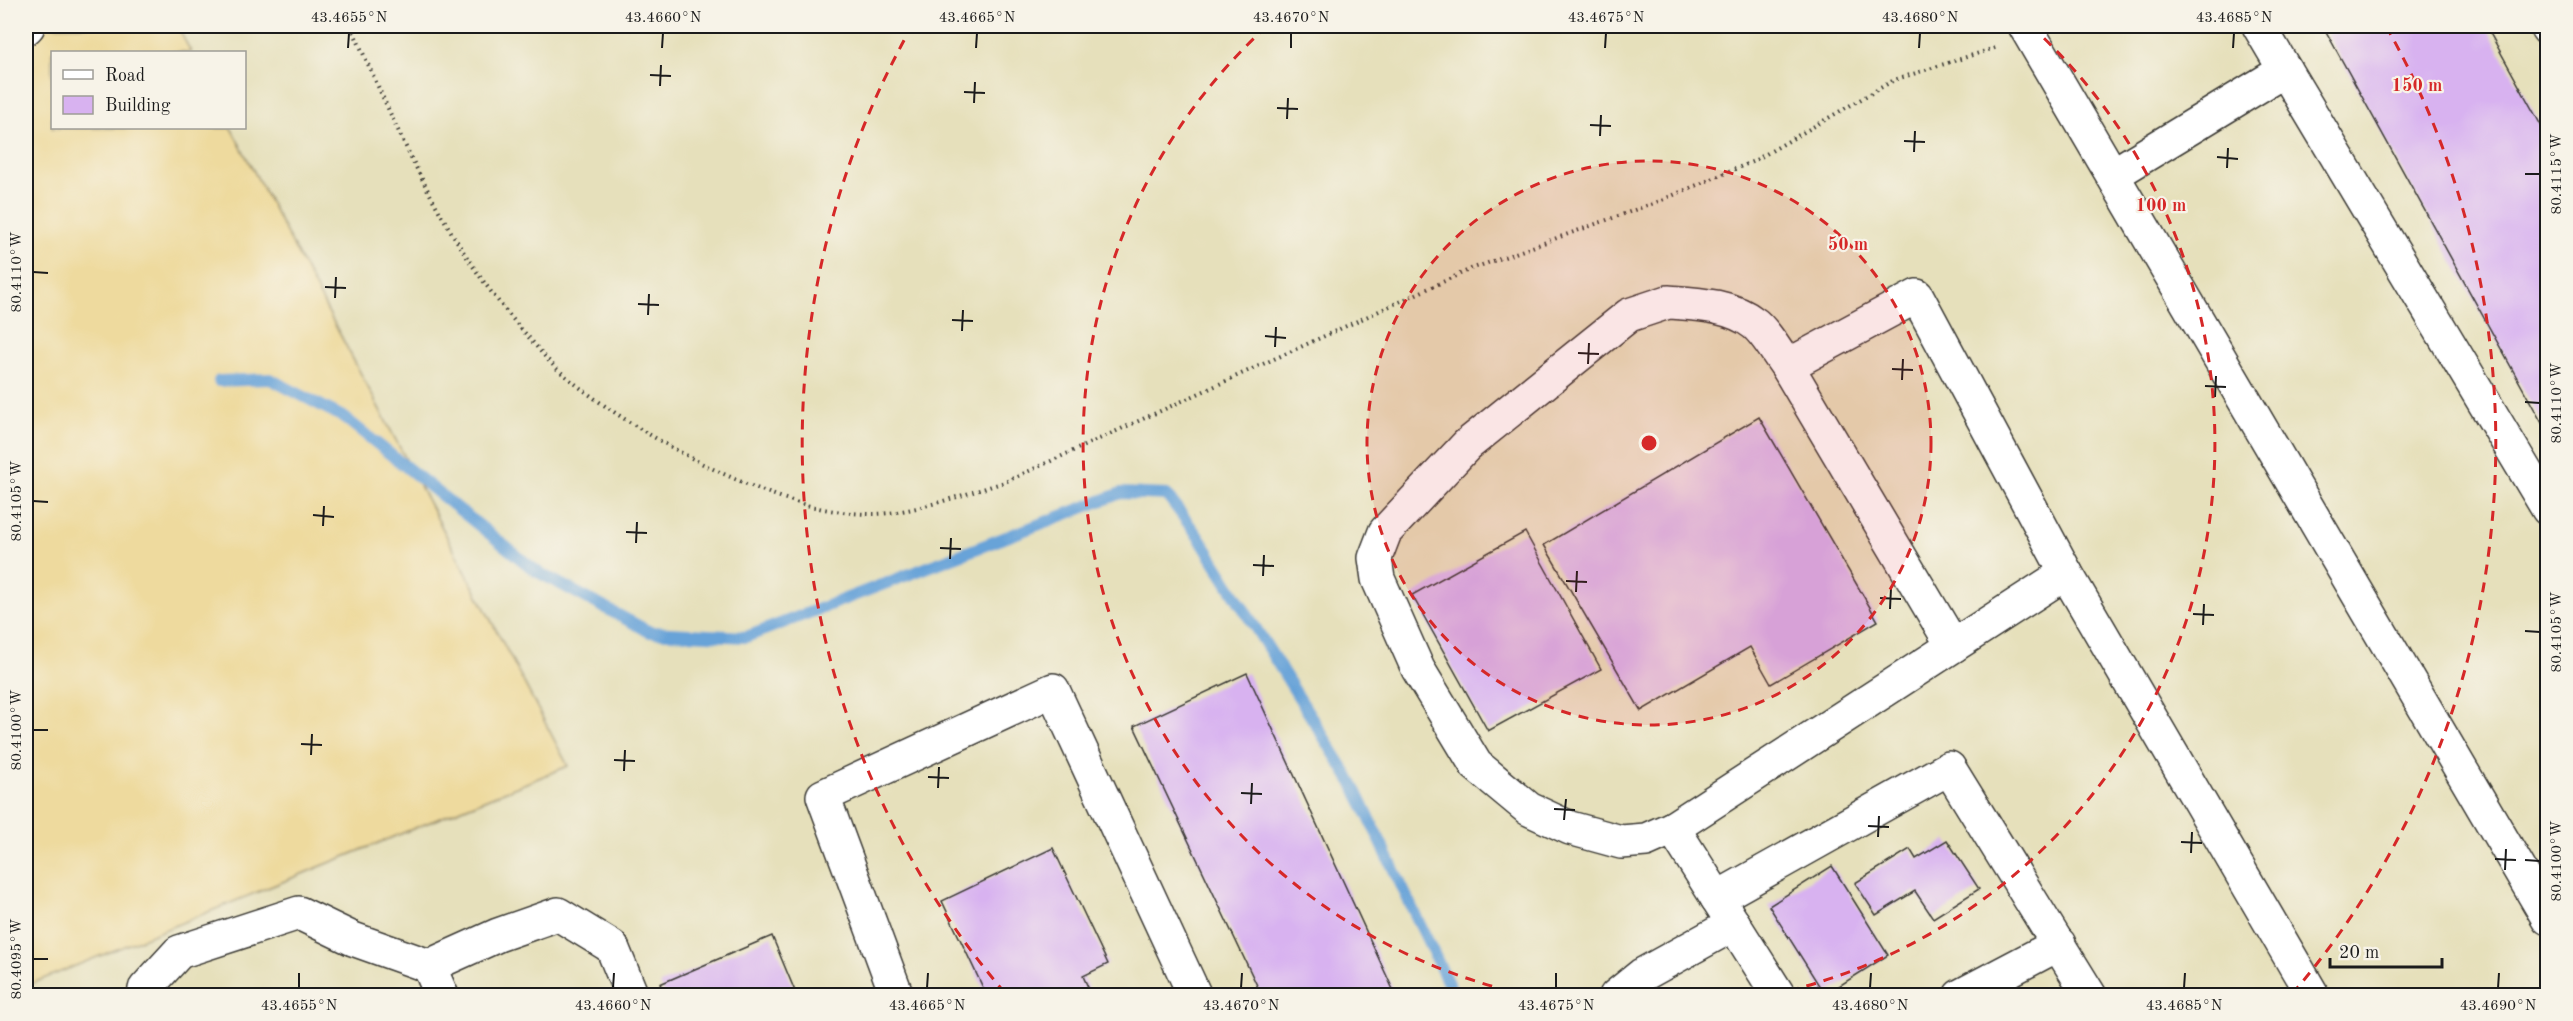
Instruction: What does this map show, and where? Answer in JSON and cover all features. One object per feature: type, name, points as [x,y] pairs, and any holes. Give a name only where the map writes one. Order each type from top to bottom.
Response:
[{"type":"lane","points":[[2259,26],[2547,508]]},
{"type":"lane","points":[[2029,31],[2547,918]]},
{"type":"lane","points":[[2114,174],[2285,70]]},
{"type":"lane","points":[[1787,366],[1917,296],[2066,573],[2313,996]]},
{"type":"lane","points":[[1953,646],[1787,366],[1756,325],[1736,313],[1696,304],[1668,302],[1629,315],[1467,446],[1385,532],[1375,558],[1378,579],[1418,669],[1476,765],[1528,809],[1570,828],[1621,842],[1646,840],[1673,828],[2066,573]]},
{"type":"lane","points":[[897,996],[823,796],[1053,690],[1195,996]]},
{"type":"lane","points":[[1617,996],[1726,911],[1949,768],[2060,944],[2090,996]]},
{"type":"lane","points":[[1673,828],[1779,996]]},
{"type":"lane","points":[[144,996],[145,989],[178,952],[299,913],[436,981],[498,935],[558,914],[612,947],[632,996]]},
{"type":"lane","points":[[1960,996],[2060,944]]},
{"type":"path","points":[[351,26],[392,118],[442,220],[498,303],[556,368],[623,418],[671,448],[761,492],[820,509],[875,514],[934,503],[1005,482],[1471,269],[1657,202],[1754,161],[1894,80],[2029,31]]},
{"type":"sand","points":[[26,26],[177,26],[190,51],[51,51],[51,129],[232,129],[568,766],[26,986]]},
{"type":"building","points":[[2323,26],[2486,26],[2548,138],[2548,434]]},
{"type":"building","points":[[1759,417],[1878,621],[1771,684],[1750,647],[1641,711],[1544,545]]},
{"type":"building","points":[[1525,532],[1601,669],[1488,731],[1412,595]]},
{"type":"building","points":[[1247,673],[1396,996],[1262,996],[1134,726]]},
{"type":"building","points":[[1947,840],[1979,889],[1933,918],[1915,891],[1876,915],[1855,883],[1910,849],[1916,859]]},
{"type":"building","points":[[1053,848],[1108,964],[1083,976],[1092,996],[987,996],[942,901]]},
{"type":"building","points":[[1832,866],[1888,955],[1825,995],[1769,906]]},
{"type":"building","points":[[772,936],[797,996],[665,996],[660,984]]},
{"type":"waterway","points":[[219,381],[270,379],[345,418],[536,571],[650,632],[746,637],[1121,493],[1167,495],[1200,539],[1353,784],[1454,996]]}]
